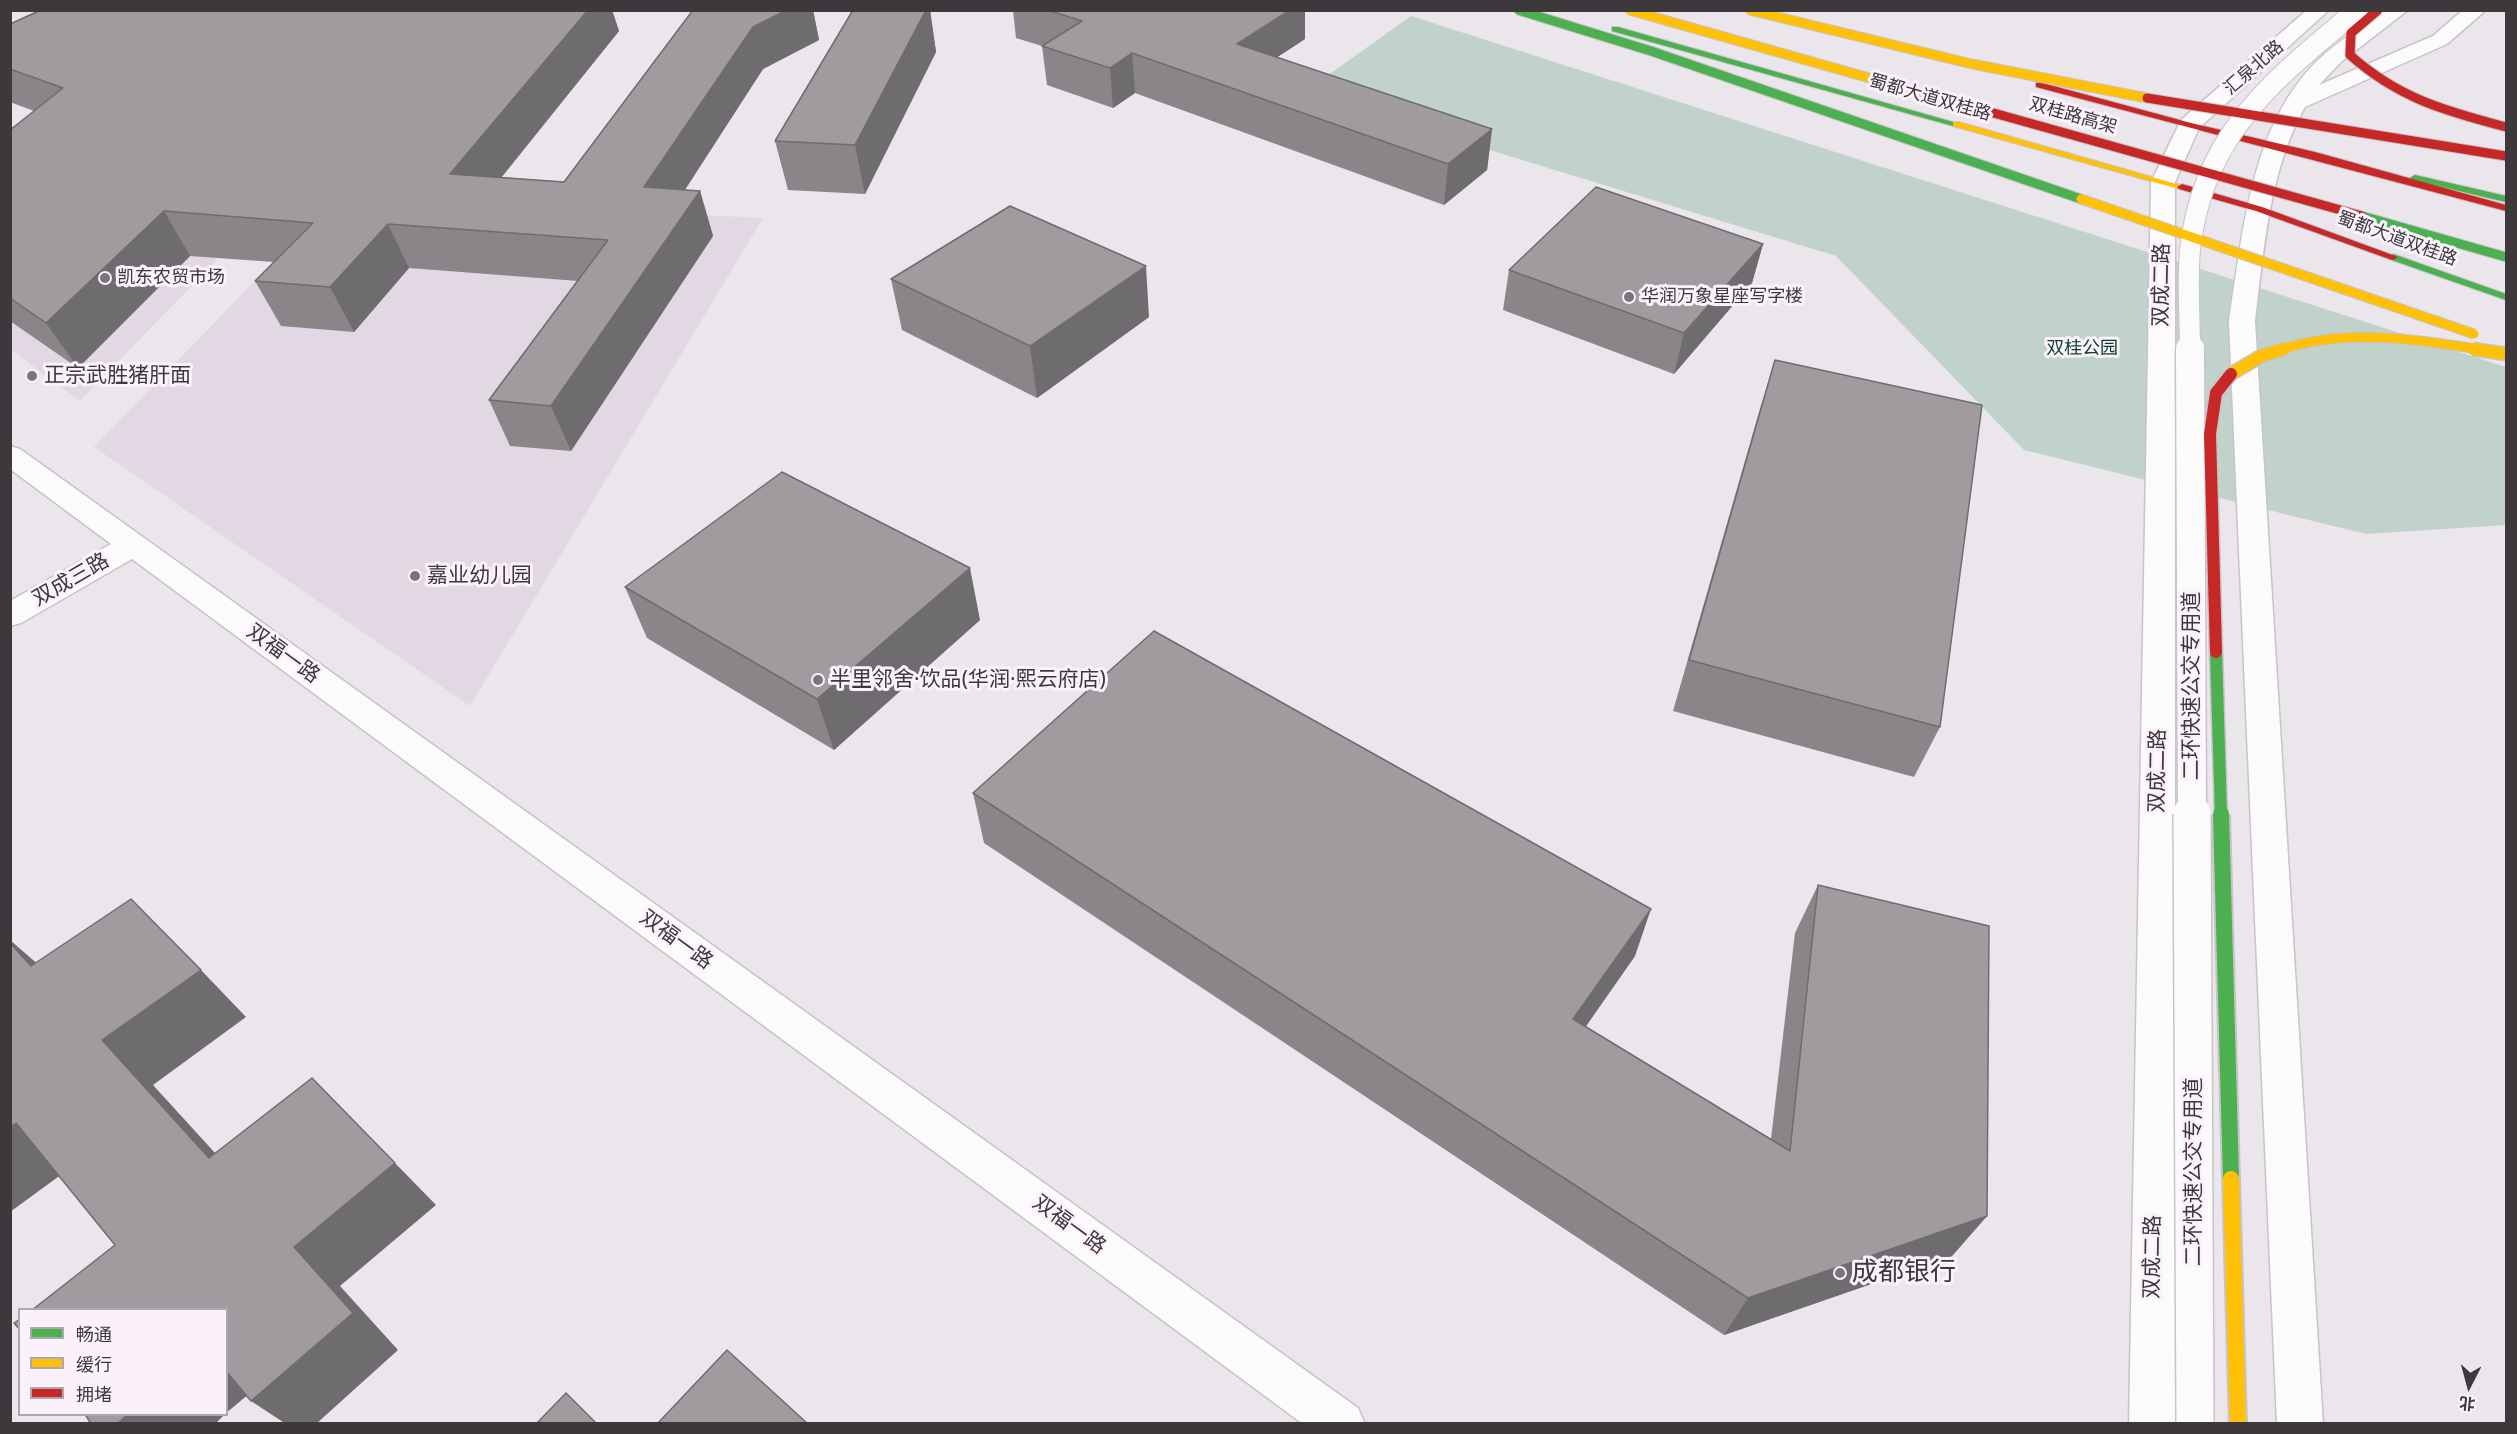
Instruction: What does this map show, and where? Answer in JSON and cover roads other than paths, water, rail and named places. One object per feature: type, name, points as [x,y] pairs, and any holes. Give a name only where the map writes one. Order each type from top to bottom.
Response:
[{"type":"main road","points":[[1518,10],[1651,51],[2506,345]]},
{"type":"main road","name":"蜀都大道双桂路","points":[[1547,10],[2259,209],[2506,297]]},
{"type":"main road","name":"双桂路高架","points":[[1629,10],[2506,257]]},
{"type":"main road","points":[[1749,10],[1984,66],[2148,98],[2506,156]]},
{"type":"main road","name":"蜀都大道双桂路","points":[[1772,10],[2190,142],[2270,161],[2506,199]]},
{"type":"main road","points":[[2378,10],[2351,33],[2350,55],[2361,67],[2378,82],[2410,97],[2457,114],[2506,127]]},
{"type":"main road","points":[[2190,142],[2232,159]]},
{"type":"main road","points":[[2270,161],[2506,208]]},
{"type":"main road","points":[[2259,209],[2506,284]]},
{"type":"main road","points":[[2238,1424],[2210,434],[2212,407],[2221,383],[2245,363],[2285,347],[2322,339],[2371,336],[2506,354]]},
{"type":"street","name":"汇泉北路","points":[[2190,142],[2319,10]]},
{"type":"street","points":[[2300,1424],[2242,321],[2259,209],[2270,161],[2293,104],[2324,66],[2398,10]]},
{"type":"street","points":[[2293,104],[2440,40],[2476,10]]},
{"type":"street","name":"双成二路","points":[[2152,1424],[2163,182],[2190,142]]},
{"type":"street","name":"双福一路","points":[[10,455],[1342,1424]]},
{"type":"street","name":"双成三路","points":[[10,615],[132,545]]},
{"type":"lane","name":"二环快速公交专用道","points":[[2195,1424],[2190,250],[2205,180],[2231,130],[2269,84],[2357,10]]},
{"type":"place","name":"凯东农贸市场","points":[[105,278]]},
{"type":"place","name":"华润万象星座写字楼","points":[[1629,297]]},
{"type":"place","name":"正宗武胜猪肝面","points":[[32,376]]},
{"type":"place","name":"嘉业幼儿园","points":[[415,576]]},
{"type":"place","name":"半里邻舍·饮品(华润·熙云府店)","points":[[818,680]]},
{"type":"place","name":"成都银行","points":[[1840,1273]]},
{"type":"park label","name":"双桂公园","points":[[2082,349]]}]
